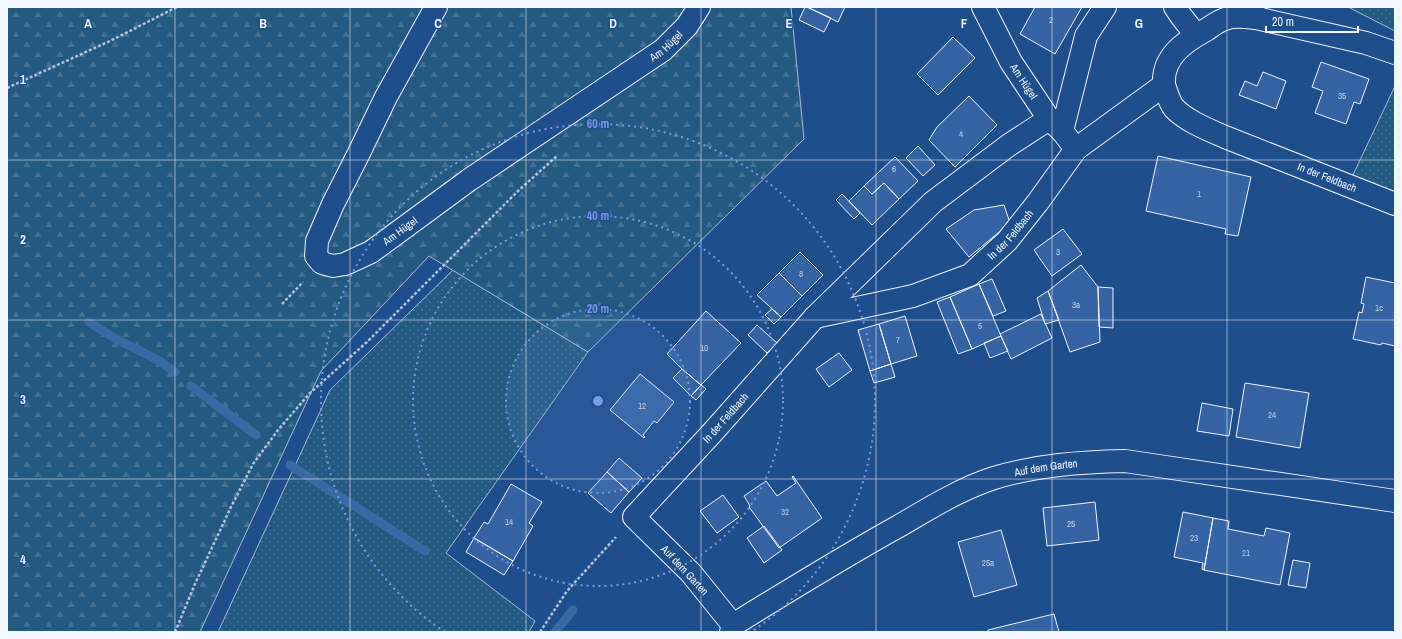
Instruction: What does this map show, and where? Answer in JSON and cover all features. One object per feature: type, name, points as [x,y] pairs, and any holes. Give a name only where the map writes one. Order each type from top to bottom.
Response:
[{"type":"street","name":"Am Hügel","points":[[436,7],[386,97],[333,204],[317,241],[316,256],[322,263],[333,266],[346,264],[371,252],[469,180],[663,50],[687,26],[699,7]]},
{"type":"street","name":"Am Hügel","points":[[983,7],[1011,62],[1056,125],[1076,149]]},
{"type":"street","points":[[1056,125],[1086,36],[1105,7]]},
{"type":"street","points":[[1175,7],[1196,35]]},
{"type":"street","points":[[1164,85],[1163,76],[1174,53],[1184,43],[1225,19],[1254,12],[1366,43],[1395,53]]},
{"type":"street","name":"In der Feldbach","points":[[815,317],[913,296],[970,275],[1007,241],[1038,202],[1076,149],[1164,85],[1174,108],[1203,128],[1225,138],[1395,204]]},
{"type":"street","name":"In der Feldbach","points":[[634,517],[711,434],[815,317],[933,202],[1009,145],[1056,125]]},
{"type":"street","name":"Auf dem Garten","points":[[634,517],[690,573],[732,629],[858,549],[964,489],[993,478],[1047,466],[1085,462],[1125,461],[1395,501]]},
{"type":"path","points":[[7,88],[110,41],[177,7]]},
{"type":"path","points":[[175,632],[195,584],[230,509],[253,464],[278,430],[310,393],[367,342],[518,191],[562,152]]},
{"type":"path","points":[[540,632],[567,591],[634,517]]},
{"type":"green space","points":[[7,7],[791,7],[804,139],[588,352],[429,256],[321,371],[200,632],[7,632]]},
{"type":"green space","points":[[1348,7],[1395,7],[1395,31]]},
{"type":"green space","points":[[1395,86],[1395,193],[1352,177]]},
{"type":"green space","points":[[453,270],[588,352],[446,553],[535,621],[529,632],[218,632],[330,390]]},
{"type":"building","points":[[805,7],[831,18],[824,32],[799,20]]},
{"type":"building","points":[[807,7],[845,7],[838,22]]},
{"type":"building","points":[[1035,7],[1082,7],[1055,54],[1020,34]]},
{"type":"building","points":[[953,37],[975,58],[938,95],[917,74]]},
{"type":"building","points":[[1321,62],[1369,79],[1360,104],[1354,102],[1346,124],[1315,113],[1323,91],[1312,87]]},
{"type":"building","points":[[1263,72],[1286,81],[1276,109],[1239,95],[1245,81],[1257,86]]},
{"type":"building","points":[[969,96],[997,125],[955,167],[929,140],[937,127]]},
{"type":"building","points":[[918,146],[935,165],[923,176],[906,158]]},
{"type":"building","points":[[1158,156],[1251,177],[1238,236],[1225,234],[1226,229],[1146,211]]},
{"type":"building","points":[[895,157],[918,181],[899,199],[884,183],[872,194],[864,186]]},
{"type":"building","points":[[884,183],[899,199],[872,225],[849,201],[864,186],[872,194]]},
{"type":"building","points":[[842,194],[860,213],[854,219],[836,200]]},
{"type":"building","points":[[1004,205],[1010,223],[969,257],[946,229],[974,210]]},
{"type":"building","points":[[1063,229],[1082,254],[1052,276],[1034,250]]},
{"type":"building","points":[[800,252],[823,275],[802,296],[779,273]]},
{"type":"building","points":[[1081,265],[1098,287],[1100,342],[1070,352],[1048,291]]},
{"type":"building","points":[[779,273],[802,296],[781,317],[757,295]]},
{"type":"building","points":[[1366,277],[1395,283],[1395,346],[1382,343],[1381,345],[1353,339],[1359,312],[1362,313],[1364,304],[1361,303]]},
{"type":"building","points":[[992,279],[1006,311],[993,316],[979,284]]},
{"type":"building","points":[[979,284],[1001,336],[972,349],[950,297]]},
{"type":"building","points":[[1098,287],[1113,288],[1113,328],[1099,327]]},
{"type":"building","points":[[1048,291],[1059,320],[1045,324],[1037,298]]},
{"type":"building","points":[[950,297],[972,349],[958,354],[937,302]]},
{"type":"building","points":[[772,309],[781,317],[774,324],[765,315]]},
{"type":"building","points":[[706,311],[741,343],[701,385],[667,354]]},
{"type":"building","points":[[1041,314],[1052,338],[1011,359],[1000,334]]},
{"type":"building","points":[[905,316],[917,356],[891,364],[879,324]]},
{"type":"building","points":[[879,324],[891,364],[870,371],[858,330]]},
{"type":"building","points":[[757,325],[777,343],[767,353],[748,335]]},
{"type":"building","points":[[1001,336],[1008,351],[990,358],[984,343]]},
{"type":"building","points":[[839,353],[852,370],[829,387],[816,369]]},
{"type":"building","points":[[891,364],[895,377],[874,383],[870,371]]},
{"type":"building","points":[[682,369],[701,385],[691,396],[673,378]]},
{"type":"building","points":[[640,374],[674,402],[657,423],[654,421],[643,435],[645,437],[644,438],[610,410]]},
{"type":"building","points":[[1245,383],[1309,393],[1300,448],[1236,437]]},
{"type":"building","points":[[701,385],[706,389],[696,400],[691,396]]},
{"type":"building","points":[[1202,403],[1233,409],[1229,436],[1197,431]]},
{"type":"building","points":[[619,458],[642,478],[629,492],[607,472]]},
{"type":"building","points":[[607,472],[629,492],[611,513],[588,493]]},
{"type":"building","points":[[793,476],[822,518],[779,548],[749,507],[750,506],[744,496],[766,481],[777,496],[796,483],[792,477]]},
{"type":"building","points":[[511,484],[542,502],[529,523],[533,526],[513,561],[474,538],[484,522],[488,524]]},
{"type":"building","points":[[723,495],[739,517],[717,533],[700,511]]},
{"type":"building","points":[[1095,502],[1099,540],[1047,546],[1043,508]]},
{"type":"building","points":[[1183,512],[1213,518],[1204,570],[1202,569],[1203,563],[1174,557]]},
{"type":"building","points":[[1213,518],[1229,521],[1228,529],[1264,536],[1266,528],[1290,533],[1280,585],[1204,570]]},
{"type":"building","points":[[764,526],[782,550],[764,563],[747,538]]},
{"type":"building","points":[[1001,530],[1017,585],[974,597],[958,542]]},
{"type":"building","points":[[474,538],[513,561],[504,575],[466,552]]},
{"type":"building","points":[[1293,560],[1310,563],[1306,588],[1288,585]]},
{"type":"building","points":[[1054,614],[1059,632],[988,632],[988,630]]},
{"type":"waterway","points":[[89,322],[114,338],[158,360],[175,372]]},
{"type":"waterway","points":[[191,386],[256,435]]},
{"type":"waterway","points":[[290,465],[425,551]]},
{"type":"waterway","points":[[555,632],[573,610]]}]
